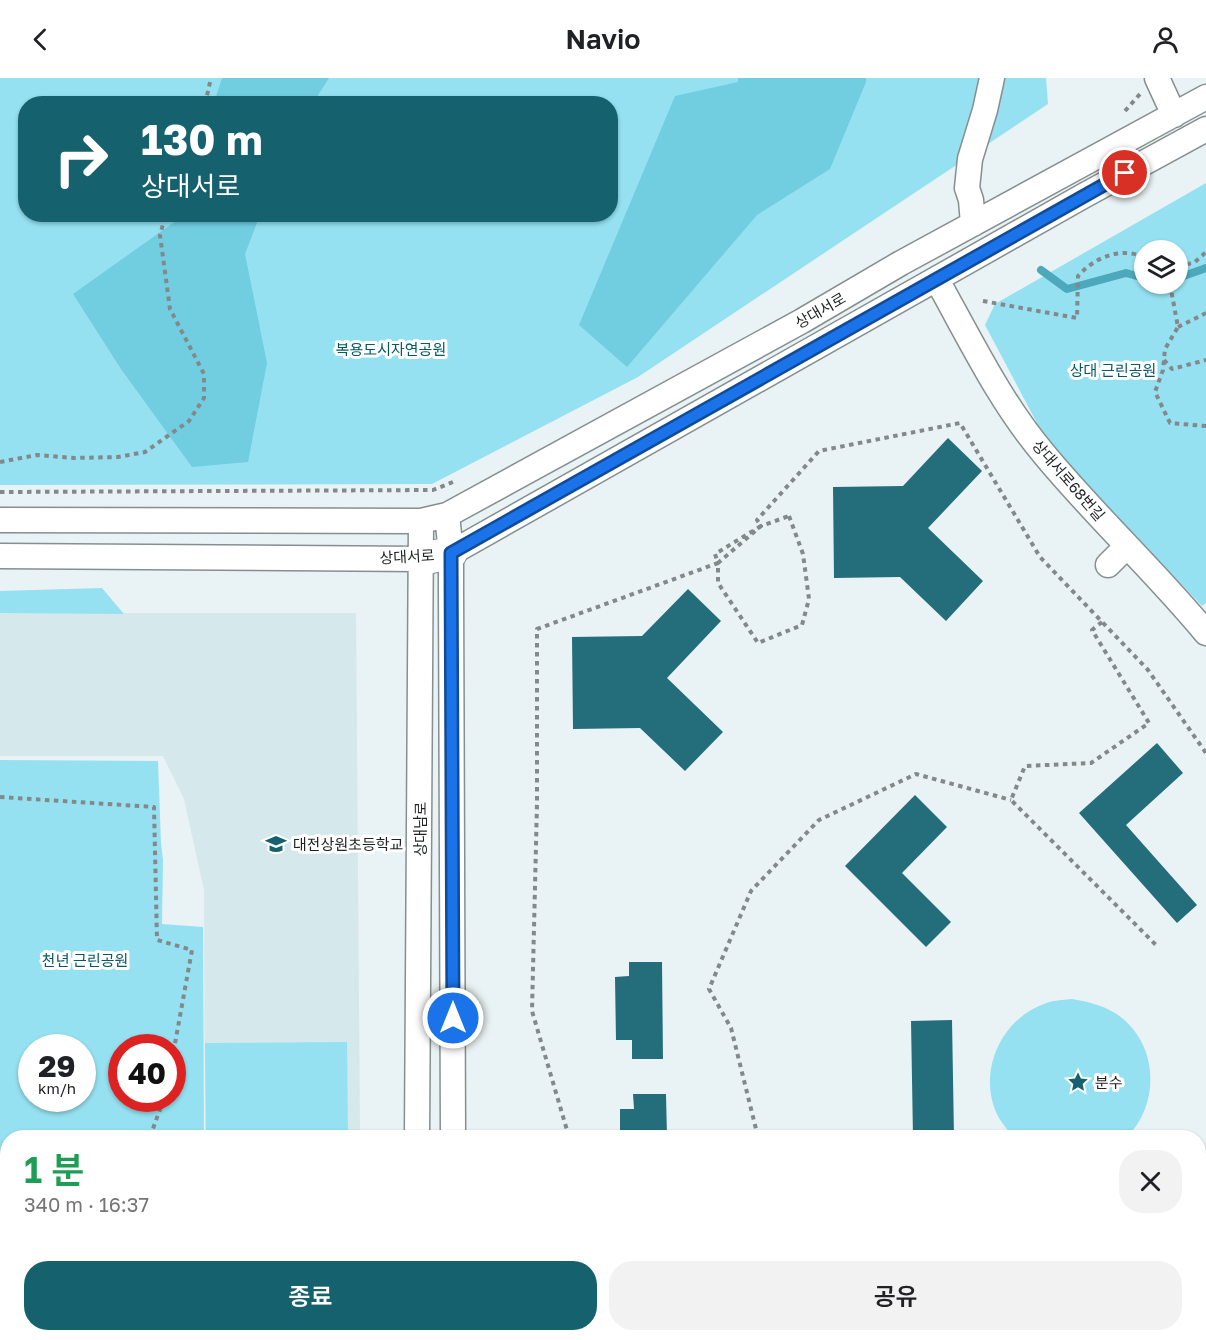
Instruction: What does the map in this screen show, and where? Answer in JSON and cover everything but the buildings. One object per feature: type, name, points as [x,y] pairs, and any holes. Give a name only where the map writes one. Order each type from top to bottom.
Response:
[{"type":"street","points":[[973,224],[971,200],[967,188],[970,159],[992,78]]},
{"type":"street","points":[[1157,78],[1174,114]]},
{"type":"street","name":"상대서로","points":[[0,520],[421,521],[447,515],[1206,97]]},
{"type":"street","name":"상대서로","points":[[0,555],[436,556],[1206,129]]},
{"type":"street","name":"상대서로68번길","points":[[937,279],[993,381],[1043,453],[1176,597],[1206,633]]},
{"type":"street","name":"상대남로","points":[[417,1130],[436,556],[447,515]]},
{"type":"street","name":"상대남로","points":[[421,521],[436,556],[453,1130]]},
{"type":"street","points":[[1108,564],[1127,546]]},
{"type":"path","points":[[207,96],[211,78]]},
{"type":"path","points":[[0,462],[37,455],[85,458],[118,457],[145,452],[189,421],[204,398],[204,374],[170,309],[160,236],[164,222]]},
{"type":"path","points":[[1188,264],[1196,262],[1206,252]]},
{"type":"path","points":[[983,301],[1077,318],[1078,276],[1089,264],[1106,256],[1134,253]]},
{"type":"path","points":[[1171,294],[1178,327]]},
{"type":"path","points":[[1206,313],[1178,327],[1165,349],[1155,392],[1170,423],[1206,426]]},
{"type":"path","points":[[1164,360],[1172,369],[1206,360]]},
{"type":"path","points":[[761,526],[758,520],[819,451],[960,423],[1040,557],[1148,670],[1206,753]]},
{"type":"path","points":[[0,492],[433,490],[459,479]]},
{"type":"path","points":[[789,516],[803,554],[809,599],[802,625],[758,643],[718,583],[718,563],[715,554],[761,526],[789,516]]},
{"type":"path","points":[[567,1130],[532,1011],[537,802],[537,629],[718,563],[761,526]]},
{"type":"path","points":[[1011,800],[1025,766],[1091,763],[1149,723],[1092,630],[1102,622]]},
{"type":"path","points":[[756,1130],[731,1028],[710,989],[751,891],[819,820],[916,774],[1011,800],[1156,945]]},
{"type":"path","points":[[0,797],[154,807],[157,940],[192,950],[177,1034]]},
{"type":"path","points":[[153,1130],[159,1112]]},
{"type":"shaded area","points":[[222,78],[329,78],[317,96],[216,96]]},
{"type":"shaded area","points":[[738,78],[866,78],[866,82],[830,169],[757,215],[627,367],[579,325],[675,96],[738,82]]},
{"type":"shaded area","points":[[174,222],[257,222],[245,254],[267,363],[248,462],[192,467],[121,369],[73,294]]},
{"type":"shaded area","name":"대전상원초등학교","points":[[0,613],[356,613],[360,1130],[205,1130],[204,890],[184,799],[163,756],[0,756]]},
{"type":"green space","name":"복용도시자연공원","points":[[0,78],[1046,78],[1048,104],[638,377],[432,484],[0,485]]},
{"type":"green space","name":"상대 근린공원","points":[[1206,183],[1206,603],[1202,606],[1047,442],[985,325],[995,304]]},
{"type":"green space","points":[[102,588],[124,614],[0,613],[0,591]]},
{"type":"green space","name":"천년 근린공원","points":[[0,760],[158,761],[163,860],[162,924],[203,927],[204,1130],[0,1130]]},
{"type":"green space","points":[[1072,999],[1092,1003],[1110,1010],[1134,1030],[1143,1045],[1150,1077],[1145,1109],[1132,1130],[1008,1130],[999,1118],[992,1102],[990,1085],[991,1068],[996,1051],[1004,1036],[1015,1023],[1028,1012],[1050,1002]]},
{"type":"green space","points":[[347,1042],[348,1130],[206,1130],[205,1043]]},
{"type":"waterway","points":[[1188,274],[1206,268]]},
{"type":"waterway","points":[[1041,270],[1067,289],[1126,273],[1134,275]]},
{"type":"place","name":"대전상원초등학교","points":[[276,844]]},
{"type":"place","name":"분수","points":[[1078,1082]]},
{"type":"route","points":[[453,1018],[451,553],[1125,173]]}]
